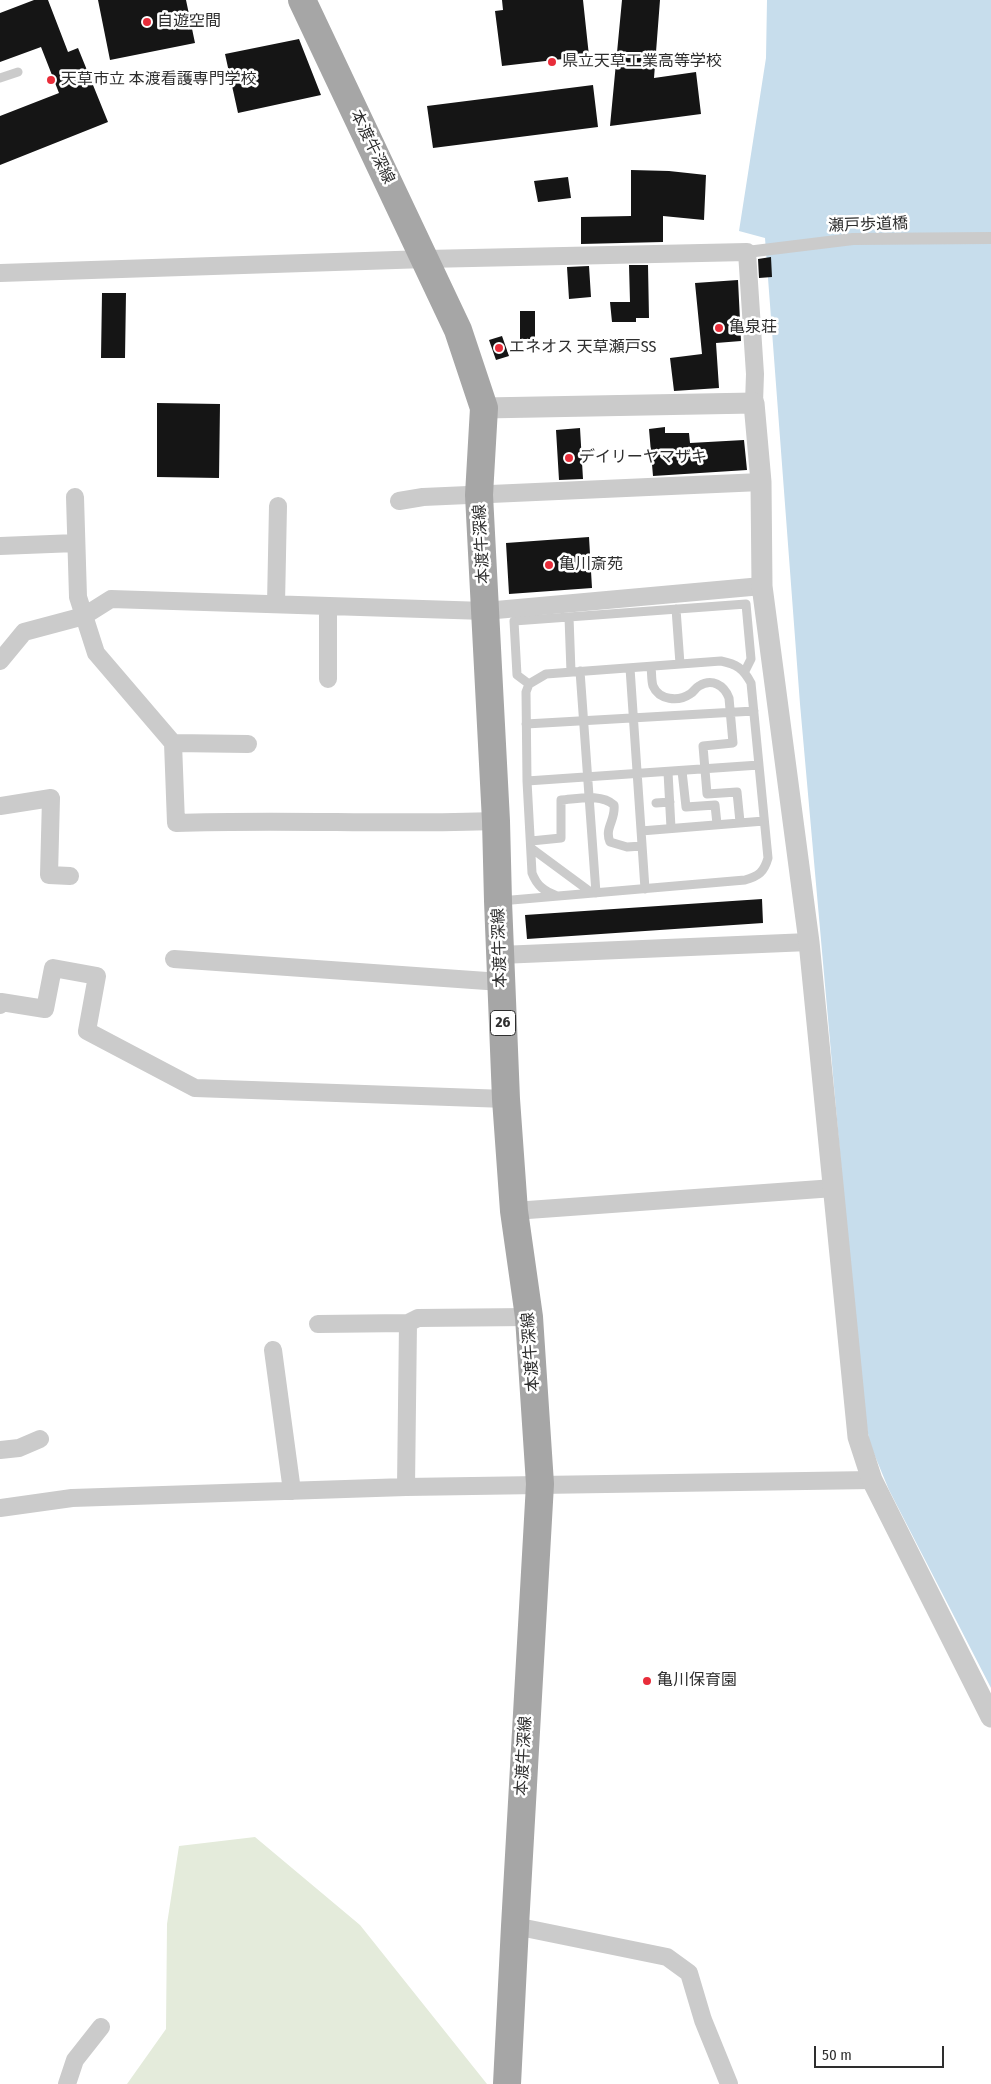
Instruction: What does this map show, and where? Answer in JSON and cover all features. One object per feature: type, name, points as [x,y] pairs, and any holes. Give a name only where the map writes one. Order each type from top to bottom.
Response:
[{"type":"main road","name":"本渡牛深線","points":[[302,0],[458,330],[484,408],[479,496],[496,821],[506,1099],[514,1211],[529,1317],[540,1484],[514,1926],[508,2084]]},
{"type":"street","name":"瀬戸歩道橋","points":[[747,252],[853,239],[991,238]]},
{"type":"street","points":[[0,272],[426,259],[747,252],[755,374],[754,403],[761,482],[762,586],[809,942],[858,1437],[872,1480],[991,1717]]},
{"type":"street","points":[[484,408],[754,403]]},
{"type":"street","points":[[399,501],[424,498],[761,482]]},
{"type":"street","points":[[75,497],[78,597],[96,653],[173,743],[176,822],[249,820],[425,824],[496,821]]},
{"type":"street","points":[[276,604],[278,506]]},
{"type":"street","points":[[0,546],[76,542]]},
{"type":"street","points":[[0,661],[24,632],[84,616],[111,599],[485,611],[762,586]]},
{"type":"street","points":[[328,606],[328,679]]},
{"type":"street","points":[[173,743],[248,744]]},
{"type":"street","points":[[0,806],[51,798],[49,875],[70,876]]},
{"type":"street","points":[[174,959],[500,968],[809,942]]},
{"type":"street","points":[[0,1005],[1,1002],[45,1009],[53,968],[97,976],[87,1031],[195,1088],[506,1099]]},
{"type":"street","points":[[514,1211],[834,1188]]},
{"type":"street","points":[[318,1324],[408,1323],[418,1318],[529,1317]]},
{"type":"street","points":[[406,1488],[408,1323]]},
{"type":"street","points":[[273,1350],[292,1491]]},
{"type":"street","points":[[0,1450],[19,1448],[40,1439]]},
{"type":"street","points":[[0,1508],[72,1498],[540,1484],[872,1480]]},
{"type":"street","points":[[514,1926],[668,1957],[689,1973],[703,2020],[729,2084]]},
{"type":"street","points":[[67,2084],[75,2060],[101,2027]]},
{"type":"lane","points":[[0,78],[18,72]]},
{"type":"lane","points":[[529,684],[517,675],[514,621],[746,604],[751,659],[745,671]]},
{"type":"lane","points":[[676,609],[680,664]]},
{"type":"lane","points":[[568,617],[584,721],[589,777],[594,893]]},
{"type":"lane","points":[[498,901],[645,889],[745,880],[758,876],[765,869],[768,858],[754,711],[750,683],[745,671],[735,664],[720,662],[680,664],[546,674],[529,684],[526,692],[526,724],[532,873],[536,883],[544,890],[557,896]]},
{"type":"lane","points":[[651,666],[653,685],[659,694],[668,698],[679,698],[691,694],[696,687],[713,682],[721,686],[726,692],[729,698],[733,743],[703,746],[707,794],[737,792],[740,822]]},
{"type":"lane","points":[[630,668],[645,889]]},
{"type":"lane","points":[[526,724],[754,711]]},
{"type":"lane","points":[[528,781],[759,765]]},
{"type":"lane","points":[[682,771],[686,807],[715,805],[717,824]]},
{"type":"lane","points":[[668,772],[671,828]]},
{"type":"lane","points":[[531,844],[561,838],[560,800],[590,798],[608,800],[614,805],[614,820],[608,828],[607,834],[610,842],[627,847],[642,846]]},
{"type":"lane","points":[[656,803],[670,802]]},
{"type":"lane","points":[[641,831],[764,821]]},
{"type":"lane","points":[[531,844],[594,893]]},
{"type":"green space","points":[[255,1837],[360,1925],[487,2084],[127,2084],[166,2029],[167,1924],[179,1846]]},
{"type":"water","points":[[767,0],[991,0],[991,1688],[889,1490],[870,1444],[862,1401],[800,704],[765,238],[739,231],[766,58]]},
{"type":"building","points":[[34,0],[48,0],[68,52],[78,48],[108,122],[0,165],[0,116],[59,93],[41,47],[0,62],[0,13]]},
{"type":"building","name":"自遊空間","points":[[98,0],[186,0],[195,43],[110,60]]},
{"type":"building","points":[[502,0],[583,0],[589,56],[502,66],[495,11],[503,10]]},
{"type":"building","points":[[622,0],[660,0],[654,78],[696,72],[701,114],[610,126]]},
{"type":"building","points":[[299,39],[321,95],[238,113],[225,54]]},
{"type":"building","points":[[593,85],[598,127],[433,148],[427,106]]},
{"type":"building","points":[[631,170],[669,171],[706,175],[704,220],[663,216],[663,242],[581,244],[581,217],[631,216]]},
{"type":"building","points":[[568,177],[571,198],[538,202],[534,181]]},
{"type":"building","points":[[771,257],[772,277],[759,278],[758,259]]},
{"type":"building","points":[[629,265],[648,265],[649,318],[636,318],[636,322],[612,322],[610,302],[630,302]]},
{"type":"building","points":[[589,266],[591,297],[569,299],[567,267]]},
{"type":"building","points":[[738,280],[741,341],[716,343],[719,388],[674,391],[670,358],[702,354],[695,283]]},
{"type":"building","points":[[102,293],[126,293],[125,358],[101,358]]},
{"type":"building","points":[[520,311],[535,311],[535,339],[520,339]]},
{"type":"building","name":"エネオス 天草瀬戸SS","points":[[502,336],[509,356],[496,360],[489,340]]},
{"type":"building","points":[[157,403],[220,404],[219,478],[157,477]]},
{"type":"building","points":[[665,427],[665,433],[689,433],[690,443],[744,440],[747,470],[653,476],[649,429]]},
{"type":"building","name":"デイリーヤマザキ","points":[[580,428],[583,479],[559,480],[556,430]]},
{"type":"building","name":"亀川斎苑","points":[[589,537],[592,588],[509,594],[506,543]]},
{"type":"building","points":[[762,899],[763,923],[527,939],[525,915]]},
{"type":"place","name":"自遊空間","points":[[147,22]]},
{"type":"place","name":"県立天草工業高等学校","points":[[552,62]]},
{"type":"place","name":"天草市立 本渡看護専門学校","points":[[51,80]]},
{"type":"place","name":"亀泉荘","points":[[719,328]]},
{"type":"place","name":"エネオス 天草瀬戸SS","points":[[499,348]]},
{"type":"place","name":"デイリーヤマザキ","points":[[569,458]]},
{"type":"place","name":"亀川斎苑","points":[[549,565]]},
{"type":"place","name":"亀川保育園","points":[[647,1681]]}]
